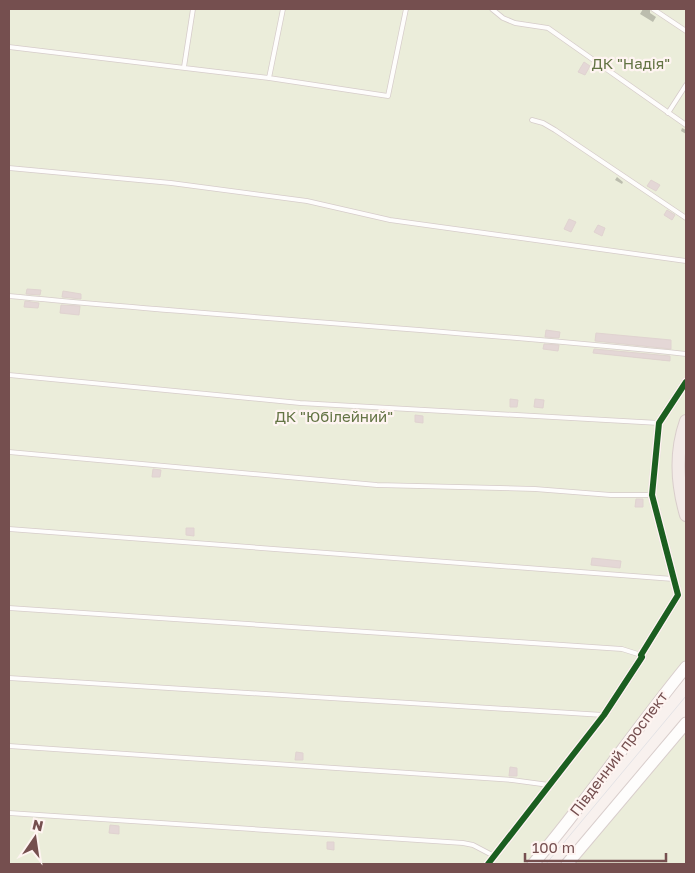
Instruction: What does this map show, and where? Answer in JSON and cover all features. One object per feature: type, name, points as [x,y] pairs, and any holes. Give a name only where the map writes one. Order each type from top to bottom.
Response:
[{"type":"main road","points":[[686,421],[678,456],[679,481],[686,515]]},
{"type":"main road","name":"Південний проспект","points":[[533,864],[589,795],[643,720],[686,667]]},
{"type":"main road","name":"Південний проспект","points":[[567,864],[686,723]]},
{"type":"street","points":[[488,864],[604,715],[678,595],[652,495],[660,424],[686,382]]},
{"type":"lane","points":[[184,67],[193,9]]},
{"type":"lane","points":[[269,78],[283,9]]},
{"type":"lane","points":[[9,47],[184,67],[388,96],[406,9]]},
{"type":"lane","points":[[492,9],[503,18],[515,23],[548,28],[686,125]]},
{"type":"lane","points":[[653,9],[686,31]]},
{"type":"lane","points":[[668,113],[686,86]]},
{"type":"lane","points":[[532,120],[543,123],[555,130],[686,218]]},
{"type":"lane","points":[[9,168],[170,183],[297,200],[390,220],[686,261]]},
{"type":"lane","points":[[9,296],[160,311],[598,344],[686,354]]},
{"type":"lane","points":[[9,375],[300,403],[660,424]]},
{"type":"lane","points":[[9,452],[377,485],[534,489],[652,495]]},
{"type":"lane","points":[[9,529],[673,579]]},
{"type":"lane","points":[[9,608],[612,648],[642,656]]},
{"type":"lane","points":[[9,678],[604,715]]},
{"type":"lane","points":[[9,746],[512,780],[549,785]]},
{"type":"lane","points":[[9,813],[463,844],[473,845],[494,856]]},
{"type":"green space","name":"ДК \"Юбілейний\"","points":[[9,9],[686,9],[686,667],[533,864],[9,864]]},
{"type":"green space","points":[[686,724],[686,864],[567,864]]},
{"type":"building","points":[[584,62],[590,66],[585,75],[578,72]]},
{"type":"building","points":[[651,180],[660,185],[656,191],[647,186]]},
{"type":"building","points":[[667,210],[675,215],[672,220],[664,215]]},
{"type":"building","points":[[569,219],[576,222],[571,232],[564,229]]},
{"type":"building","points":[[598,225],[605,228],[602,236],[594,232]]},
{"type":"building","points":[[27,289],[41,290],[40,295],[26,294]]},
{"type":"building","points":[[63,291],[81,294],[81,299],[62,297]]},
{"type":"building","points":[[25,301],[39,303],[38,308],[24,307]]},
{"type":"building","points":[[61,305],[80,306],[79,315],[60,313]]},
{"type":"building","points":[[546,330],[560,332],[559,338],[545,337]]},
{"type":"building","points":[[596,333],[671,340],[671,349],[595,341]]},
{"type":"building","points":[[544,344],[559,345],[558,351],[543,349]]},
{"type":"building","points":[[594,349],[670,356],[670,361],[593,353]]},
{"type":"building","points":[[510,399],[518,400],[517,407],[510,407]]},
{"type":"building","points":[[535,399],[544,400],[543,408],[534,407]]},
{"type":"building","points":[[415,415],[423,416],[423,423],[415,422]]},
{"type":"building","points":[[153,469],[161,470],[160,477],[152,477]]},
{"type":"building","points":[[636,499],[643,499],[643,507],[635,507]]},
{"type":"building","points":[[186,528],[194,528],[194,536],[186,535]]},
{"type":"building","points":[[592,558],[621,561],[620,568],[591,565]]},
{"type":"building","points":[[296,752],[303,753],[303,760],[295,760]]},
{"type":"building","points":[[510,767],[517,768],[517,776],[509,776]]},
{"type":"building","points":[[110,825],[119,826],[119,834],[109,833]]},
{"type":"building","points":[[327,842],[334,842],[334,850],[327,849]]},
{"type":"tram line","points":[[546,864],[686,696]]},
{"type":"cycle path","points":[[641,655],[678,595],[652,495],[659,423],[686,382]]},
{"type":"cycle path","points":[[488,864],[604,715],[642,657]]},
{"type":"park label","name":"ДК \"Надія\"","points":[[631,64]]}]
